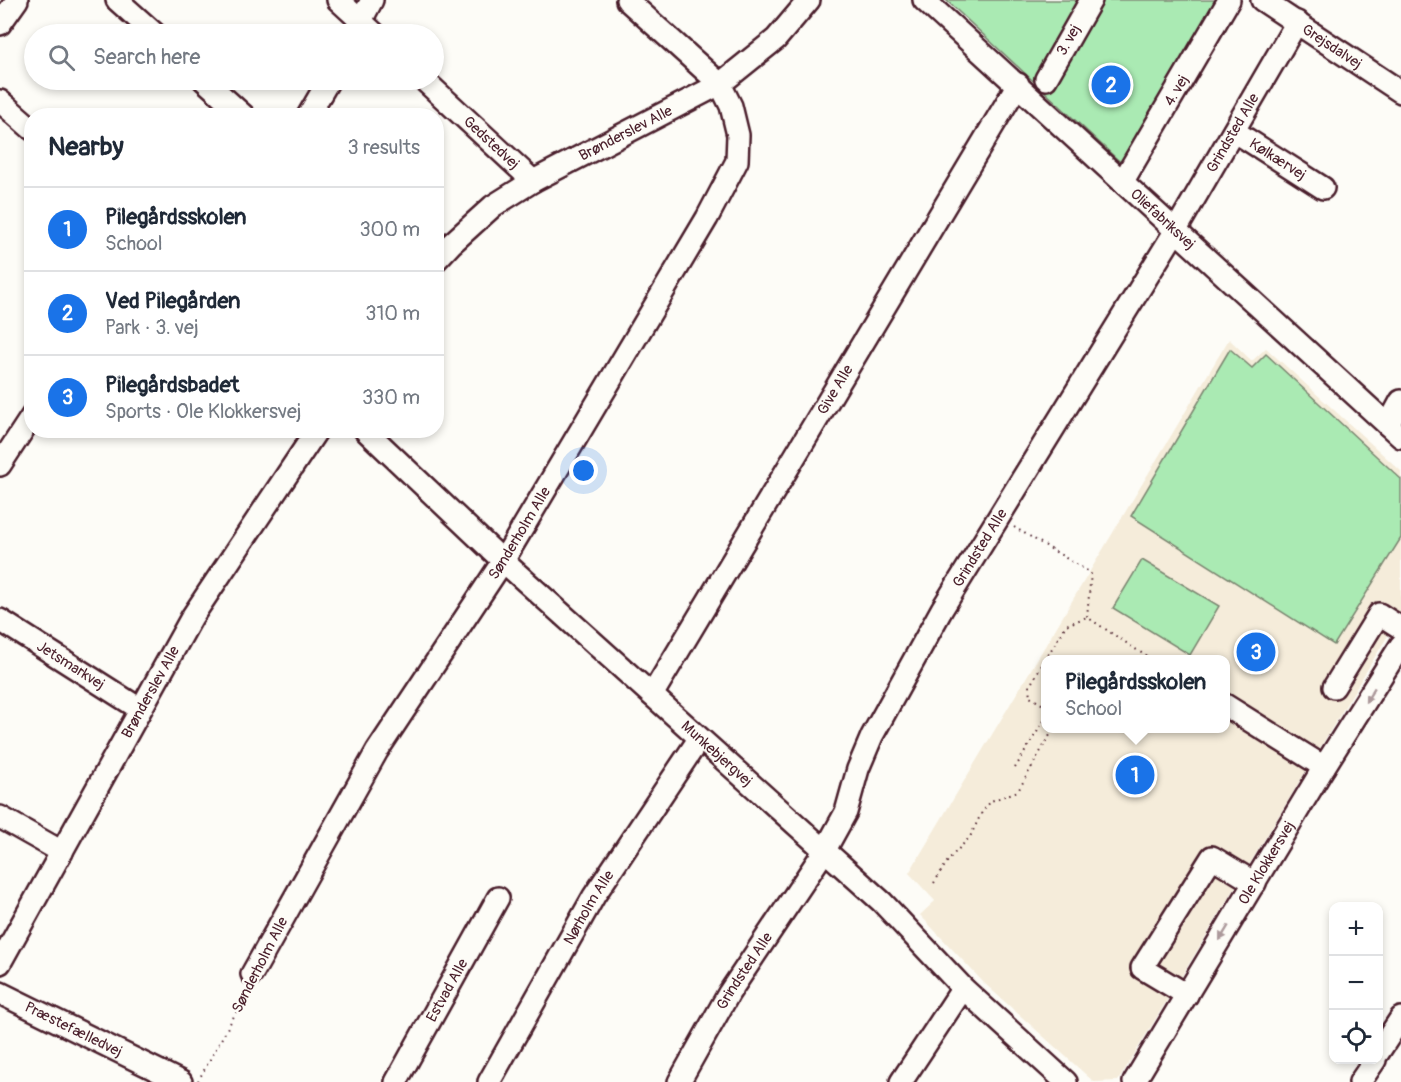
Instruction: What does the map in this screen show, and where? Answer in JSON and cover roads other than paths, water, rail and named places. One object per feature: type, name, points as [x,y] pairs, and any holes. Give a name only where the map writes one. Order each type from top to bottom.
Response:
[{"type":"street","points":[[0,24],[17,0]]},
{"type":"street","points":[[117,0],[144,24]]},
{"type":"street","points":[[338,0],[358,24]]},
{"type":"street","points":[[365,24],[372,0]]},
{"type":"street","name":"Sønderholm Alle","points":[[252,974],[377,751],[503,561],[707,218],[737,161],[738,135],[734,115],[720,84],[627,0]]},
{"type":"street","name":"Brønderslev Alle","points":[[444,251],[493,206],[534,181],[720,84],[776,39],[809,0]]},
{"type":"street","name":"Oliefabriksvej","points":[[924,0],[1394,431]]},
{"type":"street","name":"3. vej","points":[[1046,79],[1091,0]]},
{"type":"street","name":"4. vej","points":[[1122,181],[1229,0]]},
{"type":"street","name":"Grejsdalvej","points":[[1262,0],[1401,92]]},
{"type":"street","name":"Grindsted Alle","points":[[679,1082],[729,993],[825,850],[846,812],[858,769],[888,703],[942,609],[1176,230],[1297,22]]},
{"type":"street","name":"Give Alle","points":[[652,695],[1018,84]]},
{"type":"street","points":[[215,90],[235,108]]},
{"type":"street","points":[[312,108],[322,90]]},
{"type":"street","name":"Gedstedvej","points":[[435,90],[534,181]]},
{"type":"street","points":[[0,101],[24,122]]},
{"type":"street","name":"Kølkærvej","points":[[1234,132],[1323,188]]},
{"type":"street","points":[[1394,431],[1401,401]]},
{"type":"street","points":[[0,465],[24,428]]},
{"type":"street","name":"Brønderslev Alle","points":[[0,963],[192,617],[311,438]]},
{"type":"street","name":"Munkebjergvej","points":[[372,438],[503,561],[882,902],[963,988],[1066,1082]]},
{"type":"street","points":[[1334,687],[1379,614],[1401,628]]},
{"type":"street","name":"Jetsmarkvej","points":[[0,620],[140,709]]},
{"type":"street","name":"Ole Klokkersvej","points":[[1134,1082],[1324,767],[1401,645]]},
{"type":"street","points":[[1230,708],[1324,767]]},
{"type":"street","name":"Nørholm Alle","points":[[489,1082],[594,896],[699,739]]},
{"type":"street","points":[[0,817],[62,852]]},
{"type":"street","points":[[1187,994],[1142,968],[1212,856],[1255,882]]},
{"type":"street","name":"Estvad Alle","points":[[396,1082],[498,898]]},
{"type":"street","points":[[901,1082],[963,988]]},
{"type":"street","name":"Præstefælledvej","points":[[0,993],[181,1082]]},
{"type":"street","points":[[1383,1045],[1401,1018]]},
{"type":"street","points":[[1360,1082],[1372,1064]]},
{"type":"place","name":"Ved Pilegården","points":[[1111,85]]},
{"type":"place","name":"Pilegårdsbadet","points":[[1256,652]]},
{"type":"place","name":"Pilegårdsskolen","points":[[1135,775]]}]
